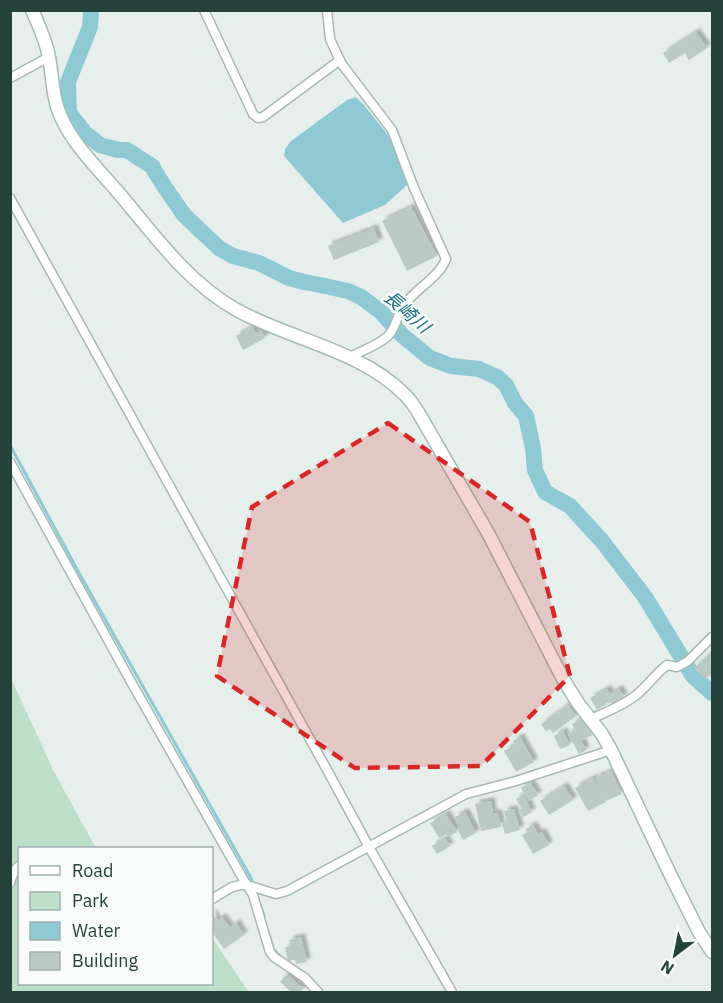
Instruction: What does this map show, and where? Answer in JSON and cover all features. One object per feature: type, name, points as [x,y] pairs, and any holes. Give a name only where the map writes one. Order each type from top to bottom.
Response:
[{"type":"street","points":[[204,10],[253,114],[258,118],[263,117],[340,60]]},
{"type":"street","points":[[327,10],[330,39],[340,60],[392,130],[414,188],[446,259],[441,268],[406,303],[395,326],[386,337],[350,357]]},
{"type":"street","points":[[33,11],[44,36],[55,102],[62,120],[72,136],[187,272],[220,299],[250,317],[350,357],[380,375],[404,394],[418,412],[488,533],[563,679],[611,750],[699,932],[712,952]]},
{"type":"street","points":[[10,78],[49,57]]},
{"type":"street","points":[[10,198],[452,993]]},
{"type":"street","points":[[10,462],[130,680],[252,887],[270,951],[274,957],[305,978],[318,993]]},
{"type":"street","points":[[591,719],[636,696],[661,669],[667,665],[677,667],[687,661],[712,637]]},
{"type":"street","points":[[213,898],[232,887],[252,887],[276,894],[287,891],[466,794],[516,781],[611,750]]},
{"type":"street","points":[[10,883],[18,866]]},
{"type":"highlighted area","points":[[388,423],[530,522],[570,676],[481,766],[355,768],[217,676],[252,507]]},
{"type":"green space","points":[[10,676],[54,772],[95,847],[18,847],[18,985],[213,985],[213,939],[249,992],[11,992]]},
{"type":"water","points":[[356,97],[392,140],[407,185],[385,205],[343,223],[284,156],[285,149],[291,141],[347,100]]},
{"type":"building","points":[[696,32],[707,48],[689,60],[685,53],[669,63],[663,53]]},
{"type":"building","points":[[411,207],[437,256],[407,271],[382,221]]},
{"type":"building","points":[[374,228],[379,242],[334,260],[328,246]]},
{"type":"building","points":[[252,327],[256,334],[261,331],[265,338],[243,350],[236,336]]},
{"type":"building","points":[[710,654],[712,677],[711,674],[705,679],[694,668]]},
{"type":"building","points":[[607,689],[610,694],[619,689],[624,697],[612,704],[609,702],[597,710],[590,698]]},
{"type":"building","points":[[568,705],[576,716],[553,733],[550,729],[546,731],[541,724]]},
{"type":"building","points":[[583,718],[592,735],[581,741],[586,750],[579,754],[568,734],[575,730],[572,724]]},
{"type":"building","points":[[563,731],[570,745],[560,749],[554,736]]},
{"type":"building","points":[[520,737],[534,762],[516,772],[504,751],[515,745],[513,741]]},
{"type":"building","points":[[611,771],[622,794],[606,801],[595,778]]},
{"type":"building","points":[[593,778],[606,802],[588,811],[575,788]]},
{"type":"building","points":[[530,782],[538,795],[528,801],[521,788]]},
{"type":"building","points":[[564,786],[573,800],[549,815],[540,801]]},
{"type":"building","points":[[523,795],[532,812],[523,817],[519,810],[522,809],[516,799]]},
{"type":"building","points":[[491,801],[493,814],[498,813],[501,827],[481,831],[475,804]]},
{"type":"building","points":[[514,809],[520,830],[505,834],[502,824],[507,822],[504,811]]},
{"type":"building","points":[[465,812],[476,833],[463,840],[455,817]]},
{"type":"building","points":[[446,814],[457,832],[448,837],[446,834],[439,838],[430,823]]},
{"type":"building","points":[[533,825],[538,834],[542,832],[549,845],[533,854],[522,835],[528,832],[526,829]]},
{"type":"building","points":[[445,838],[450,846],[437,854],[432,846]]},
{"type":"building","points":[[213,914],[217,921],[222,917],[230,928],[236,923],[244,935],[224,949],[213,933]]},
{"type":"building","points":[[301,937],[307,962],[296,964],[295,960],[288,961],[285,947],[291,946],[289,940]]},
{"type":"building","points":[[287,974],[303,989],[300,992],[291,992],[280,982]]},
{"type":"waterway","name":"長崎川","points":[[91,10],[90,27],[68,82],[69,113],[85,133],[100,145],[127,150],[153,167],[184,215],[219,248],[233,256],[259,263],[289,278],[348,291],[361,297],[380,311],[403,336],[430,358],[451,366],[479,369],[497,377],[506,385],[515,403],[526,416],[535,470],[545,492],[570,506],[602,541],[645,597],[693,676],[712,693]]},
{"type":"waterway","points":[[10,445],[79,573],[251,878],[264,916]]},
{"type":"waterway","points":[[270,937],[273,949],[281,957]]}]
